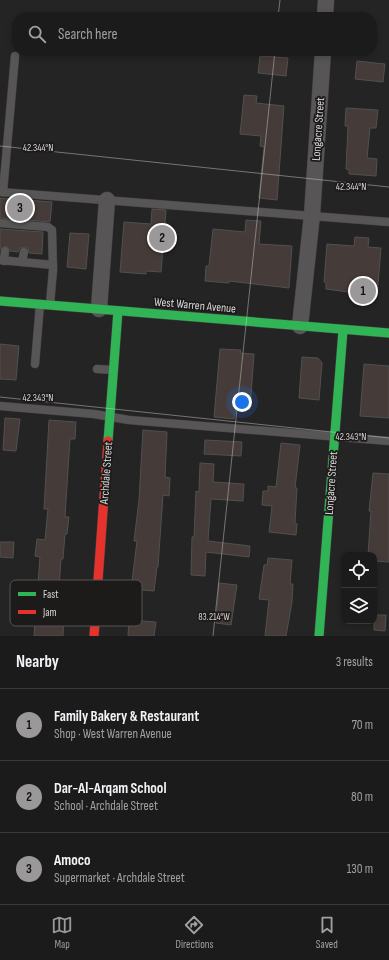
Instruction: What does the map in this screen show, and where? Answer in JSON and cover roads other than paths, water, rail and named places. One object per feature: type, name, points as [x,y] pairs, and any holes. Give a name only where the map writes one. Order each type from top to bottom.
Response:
[{"type":"street","points":[[325,12],[326,0]]},
{"type":"street","name":"Longacre Street","points":[[300,326],[312,215],[323,56]]},
{"type":"street","points":[[99,309],[108,200]]},
{"type":"street","name":"West Warren Avenue","points":[[0,301],[389,333]]},
{"type":"street","name":"Archdale Street","points":[[98,580],[115,371],[118,311]]},
{"type":"street","name":"Longacre Street","points":[[319,636],[343,330]]},
{"type":"street","name":"Archdale Street","points":[[94,636],[95,626]]},
{"type":"lane","points":[[321,0],[326,0]]},
{"type":"lane","points":[[15,56],[2,192],[389,222]]},
{"type":"lane","points":[[5,226],[25,228],[48,227],[52,230],[53,265],[50,304]]},
{"type":"lane","points":[[6,251],[2,260],[53,265]]},
{"type":"lane","points":[[22,262],[24,252]]},
{"type":"lane","points":[[35,364],[40,304]]},
{"type":"lane","points":[[98,369],[115,371]]},
{"type":"lane","points":[[0,406],[389,441]]},
{"type":"place","name":"Amoco","points":[[20,208]]},
{"type":"place","name":"Dar-Al-Arqam School","points":[[162,238]]},
{"type":"place","name":"Family Bakery & Restaurant","points":[[363,291]]}]
